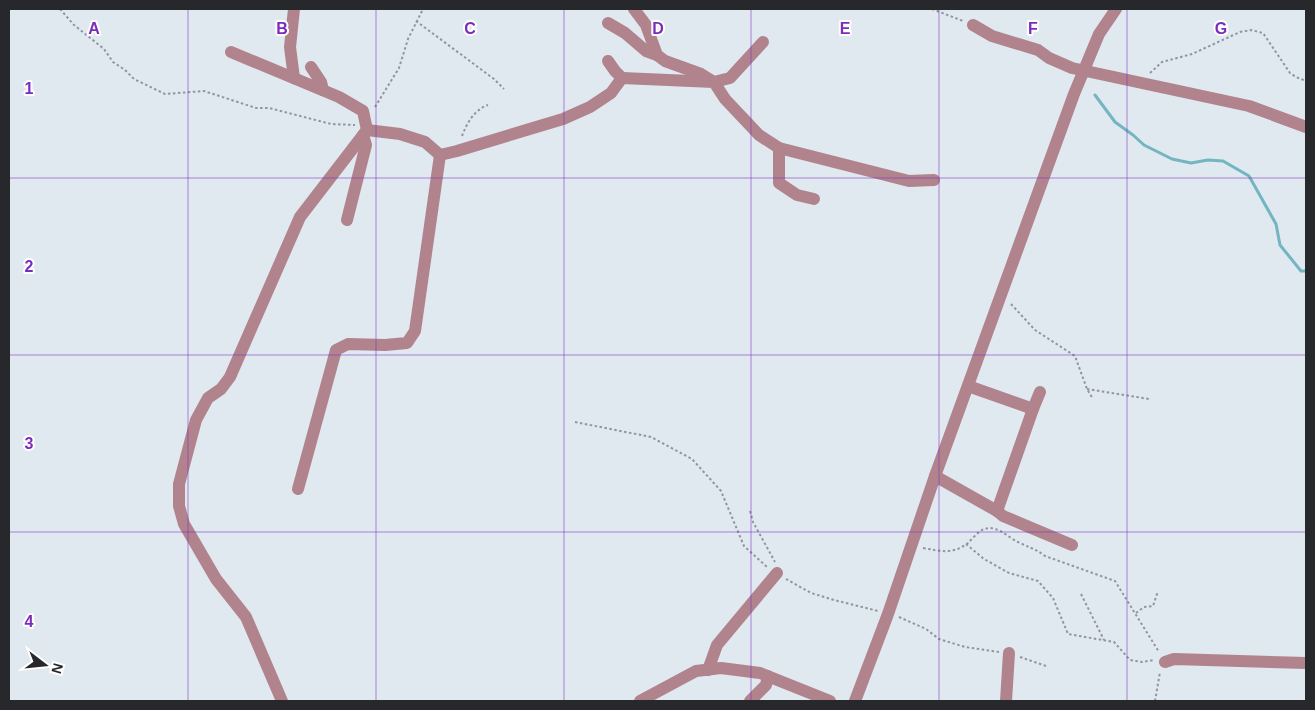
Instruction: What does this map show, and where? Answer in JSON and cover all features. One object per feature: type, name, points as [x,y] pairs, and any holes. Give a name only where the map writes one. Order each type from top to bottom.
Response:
[{"type":"street","points":[[294,9],[290,47],[294,78]]},
{"type":"street","points":[[634,9],[646,25],[657,55]]},
{"type":"street","points":[[855,701],[888,614],[934,476],[1084,70],[1099,34],[1116,9]]},
{"type":"street","points":[[608,23],[625,33],[646,51],[657,55],[665,62],[701,74],[714,82],[725,98],[759,135],[779,148],[909,181],[934,180]]},
{"type":"street","points":[[973,25],[992,36],[1038,50],[1049,58],[1072,68],[1249,106],[1306,127]]},
{"type":"street","points":[[608,62],[622,78],[714,82],[730,78],[763,42]]},
{"type":"street","points":[[231,52],[323,90],[363,111],[366,145],[347,220]]},
{"type":"street","points":[[311,67],[321,82],[323,90]]},
{"type":"street","points":[[440,155],[563,119],[590,107],[611,93],[622,78]]},
{"type":"street","points":[[365,132],[400,134],[425,142],[440,155]]},
{"type":"street","points":[[282,701],[246,617],[216,579],[184,524],[179,506],[179,484],[196,420],[208,398],[221,389],[230,377],[300,217],[365,132]]},
{"type":"street","points":[[779,148],[779,183],[797,195],[814,199]]},
{"type":"street","points":[[298,489],[336,350],[348,344],[407,344],[415,331],[440,155]]},
{"type":"street","points":[[968,386],[1033,409]]},
{"type":"street","points":[[997,510],[1040,392]]},
{"type":"street","points":[[934,476],[997,510],[1003,516],[1072,545]]},
{"type":"street","points":[[708,670],[717,645],[777,573]]},
{"type":"street","points":[[1006,701],[1009,653]]},
{"type":"street","points":[[1165,662],[1174,659],[1306,663]]},
{"type":"street","points":[[640,701],[696,671],[721,668],[760,673],[830,701]]},
{"type":"street","points":[[750,701],[766,685],[768,676]]},
{"type":"path","points":[[60,9],[74,25],[104,49],[113,62],[126,70],[134,79],[165,94],[204,91],[256,108],[269,108],[331,124],[359,125],[365,132]]},
{"type":"path","points":[[365,132],[371,113],[399,68],[408,39],[422,9]]},
{"type":"path","points":[[932,9],[973,25]]},
{"type":"path","points":[[416,21],[494,79],[504,90]]},
{"type":"path","points":[[1143,84],[1147,76],[1162,62],[1192,54],[1240,32],[1251,30],[1263,33],[1290,73],[1306,81]]},
{"type":"path","points":[[458,151],[466,126],[480,108],[488,105]]},
{"type":"path","points":[[1002,292],[1035,330],[1076,356],[1087,389],[1094,399]]},
{"type":"path","points":[[1087,389],[1149,400]]},
{"type":"path","points":[[575,422],[651,437],[692,460],[721,491],[744,546],[777,573],[811,593],[903,618],[926,629],[939,639],[965,647],[1009,653],[1046,666]]},
{"type":"path","points":[[750,511],[753,522],[775,563],[777,573]]},
{"type":"path","points":[[911,546],[952,552],[966,544],[983,530],[991,528],[1002,531],[1016,542],[1036,549],[1045,556],[1114,581],[1165,662]]},
{"type":"path","points":[[966,544],[984,560],[1009,573],[1038,580],[1053,598],[1068,634],[1114,642],[1130,660],[1165,662]]},
{"type":"path","points":[[1135,614],[1144,607],[1153,606],[1158,591]]},
{"type":"path","points":[[1081,594],[1104,640]]},
{"type":"path","points":[[1155,701],[1160,673],[1165,662]]},
{"type":"waterway","points":[[1095,95],[1115,122],[1144,145],[1172,159],[1191,163],[1208,160],[1223,161],[1249,176],[1276,224],[1280,245],[1301,271],[1306,271]]}]
